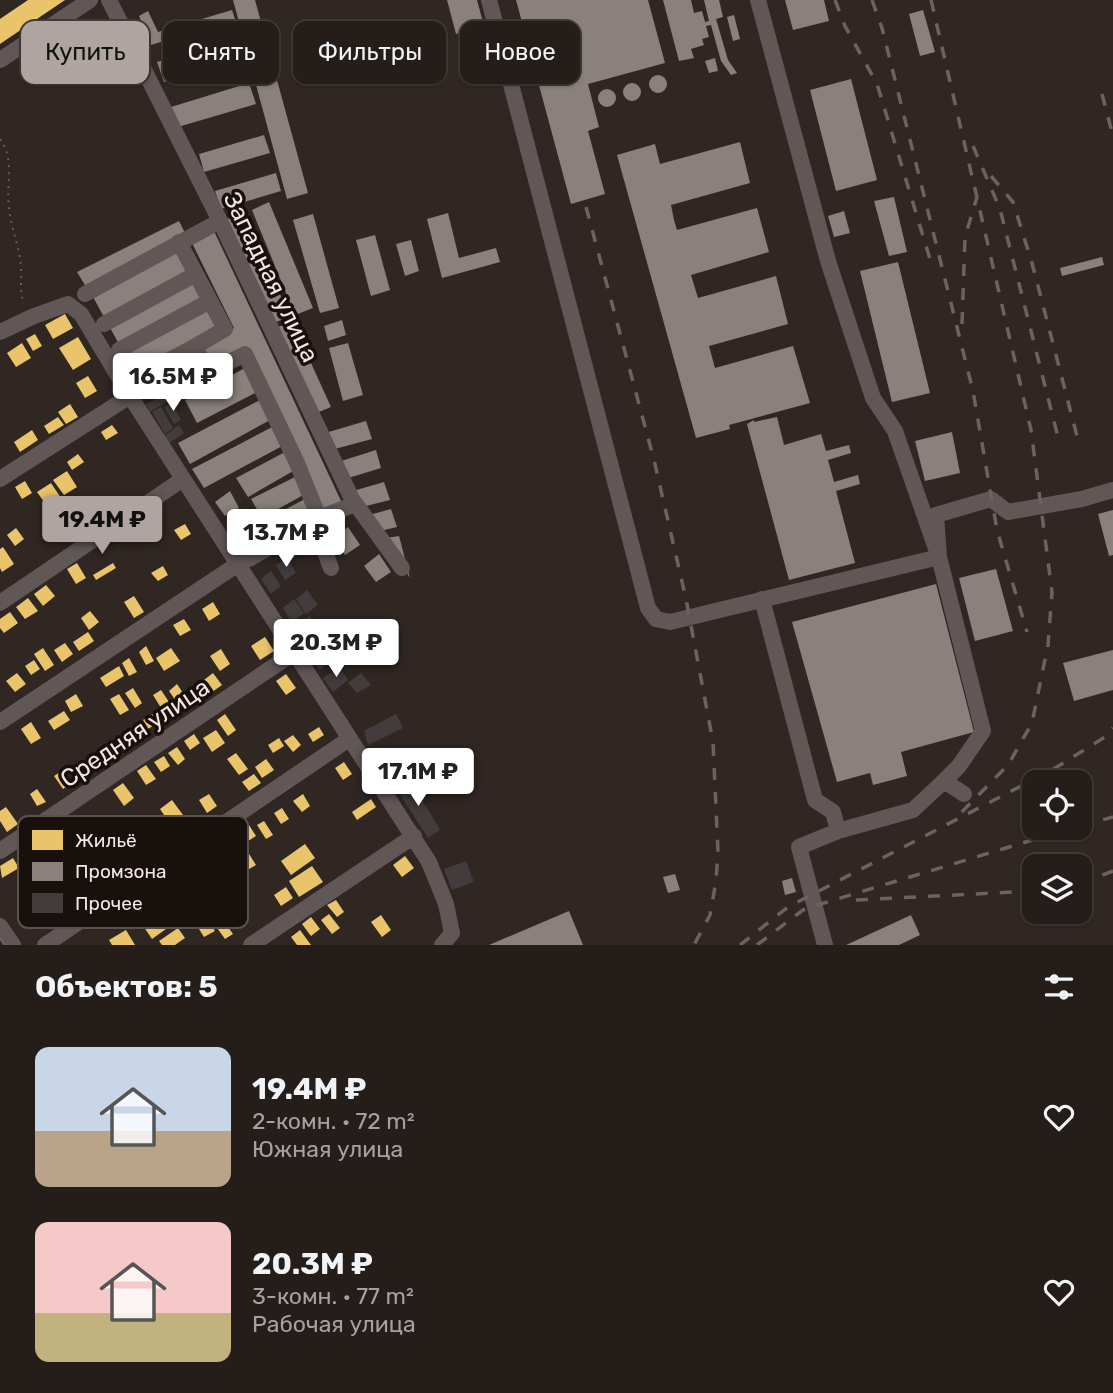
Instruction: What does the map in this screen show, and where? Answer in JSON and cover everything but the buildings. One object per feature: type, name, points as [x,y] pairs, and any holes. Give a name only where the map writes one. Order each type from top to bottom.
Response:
[{"type":"street","points":[[0,60],[90,0]]},
{"type":"street","name":"Западная улица","points":[[109,0],[220,221],[355,504],[402,568]]},
{"type":"street","points":[[489,0],[648,608],[656,618],[670,622],[939,557]]},
{"type":"street","points":[[758,0],[832,273],[873,398],[895,431],[939,557],[983,731],[959,766],[913,810],[838,831],[799,847],[824,940]]},
{"type":"street","points":[[85,293],[220,221]]},
{"type":"street","points":[[138,377],[225,329],[179,242]]},
{"type":"street","points":[[104,324],[196,274]]},
{"type":"street","points":[[119,350],[210,301]]},
{"type":"street","points":[[0,332],[30,317],[68,304],[81,314],[183,479],[243,561],[349,739],[414,836],[429,862],[446,904],[447,939]]},
{"type":"street","points":[[194,347],[210,372],[245,354],[297,463],[331,568]]},
{"type":"street","points":[[0,479],[130,396]]},
{"type":"street","points":[[0,603],[183,479]]},
{"type":"street","points":[[939,557],[936,516],[991,499],[1008,512],[1082,499],[1113,490]]},
{"type":"street","points":[[0,722],[243,561],[316,519],[355,504]]},
{"type":"street","points":[[762,599],[815,800],[833,812],[838,831]]},
{"type":"street","name":"Средняя улица","points":[[52,816],[295,652]]},
{"type":"street","points":[[235,816],[349,739]]},
{"type":"street","points":[[944,781],[964,794]]},
{"type":"street","points":[[251,945],[414,836]]},
{"type":"street","name":"Средняя улица","points":[[0,851],[18,839]]},
{"type":"street","points":[[0,926],[13,945]]},
{"type":"street","points":[[45,945],[70,928]]},
{"type":"path","points":[[0,139],[5,146],[9,162],[9,209],[21,268],[21,295],[30,317]]},
{"type":"tram line","points":[[0,938],[5,945]]},
{"type":"railway","points":[[835,0],[845,26],[877,84],[933,269]]},
{"type":"railway","points":[[872,0],[882,28],[973,391],[997,530],[1027,632]]},
{"type":"railway","points":[[931,0],[1031,430],[1052,592],[1048,645],[1032,723],[1008,765],[952,822]]},
{"type":"railway","points":[[1102,94],[1113,136]]},
{"type":"railway","points":[[973,146],[1000,209],[1059,441]]},
{"type":"railway","points":[[991,176],[1013,202],[1032,263],[1077,436]]},
{"type":"railway","points":[[962,324],[965,237],[977,197]]},
{"type":"railway","points":[[586,207],[654,460],[686,599],[713,742],[718,852],[716,881],[710,915],[694,945]]},
{"type":"railway","points":[[740,945],[788,907],[1052,770],[1105,737],[1113,728]]},
{"type":"railway","points":[[1092,823],[1113,817]]},
{"type":"railway","points":[[757,945],[803,910],[1032,840]]},
{"type":"railway","points":[[1092,879],[1113,871]]},
{"type":"railway","points":[[856,900],[1022,892]]}]
